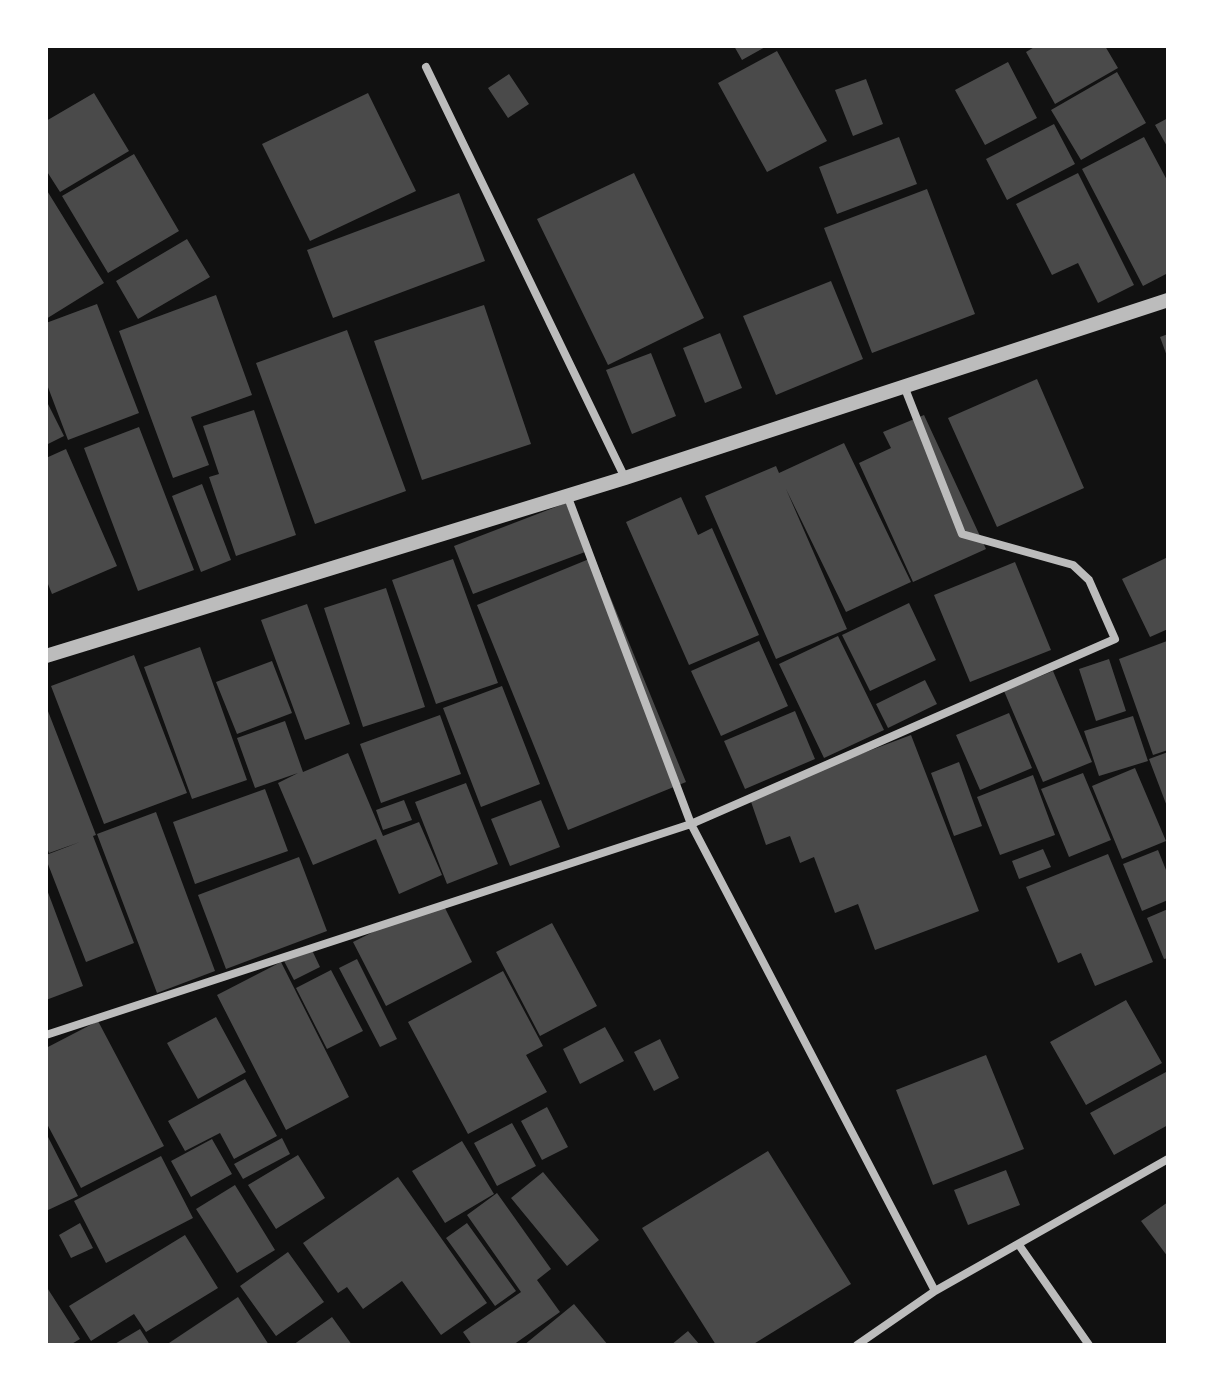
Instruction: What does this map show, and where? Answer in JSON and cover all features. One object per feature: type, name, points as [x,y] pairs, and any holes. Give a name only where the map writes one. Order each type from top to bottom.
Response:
[{"type":"street","points":[[426,67],[625,478]]},
{"type":"street","points":[[46,656],[625,478],[1168,300]]},
{"type":"street","points":[[46,1035],[691,824],[1115,639],[1089,580],[1073,565],[962,534],[904,386]]},
{"type":"street","points":[[567,495],[691,824],[935,1291]]},
{"type":"street","points":[[857,1345],[935,1291],[1168,1159]]},
{"type":"street","points":[[1019,1245],[1089,1345]]},
{"type":"building","points":[[734,46],[767,46],[742,60]]},
{"type":"building","points":[[1036,46],[1105,46],[1118,68],[1055,104],[1026,52]]},
{"type":"building","points":[[777,51],[827,141],[767,172],[718,83]]},
{"type":"building","points":[[1008,62],[1037,118],[985,145],[955,90]]},
{"type":"building","points":[[1117,72],[1146,123],[1081,160],[1051,110]]},
{"type":"building","points":[[509,74],[529,104],[508,118],[488,88]]},
{"type":"building","points":[[866,79],[883,124],[853,136],[835,90]]},
{"type":"building","points":[[94,93],[129,151],[60,192],[46,170],[46,121]]},
{"type":"building","points":[[368,93],[416,191],[310,241],[262,144]]},
{"type":"building","points":[[1168,118],[1168,148],[1155,125]]},
{"type":"building","points":[[1054,124],[1075,164],[1007,200],[986,159]]},
{"type":"building","points":[[899,137],[917,184],[837,214],[819,167]]},
{"type":"building","points":[[1144,137],[1168,182],[1168,273],[1143,286],[1082,169]]},
{"type":"building","points":[[134,154],[179,231],[108,273],[62,196]]},
{"type":"building","points":[[634,173],[704,318],[608,365],[537,219]]},
{"type":"building","points":[[1078,173],[1134,285],[1098,303],[1078,263],[1052,275],[1016,204]]},
{"type":"building","points":[[46,189],[104,283],[46,319]]},
{"type":"building","points":[[927,189],[975,314],[872,353],[824,228]]},
{"type":"building","points":[[459,193],[485,261],[333,318],[307,250]]},
{"type":"building","points":[[187,239],[210,277],[138,319],[116,281]]},
{"type":"building","points":[[831,281],[863,359],[776,395],[743,316]]},
{"type":"building","points":[[216,295],[252,395],[191,417],[209,465],[173,478],[119,331]]},
{"type":"building","points":[[97,304],[139,413],[68,440],[46,382],[46,323]]},
{"type":"building","points":[[484,305],[531,444],[422,480],[374,341]]},
{"type":"building","points":[[347,330],[406,491],[315,524],[256,363]]},
{"type":"building","points":[[720,333],[742,388],[705,403],[683,348]]},
{"type":"building","points":[[1168,334],[1168,359],[1160,337]]},
{"type":"building","points":[[651,353],[676,416],[632,434],[606,370]]},
{"type":"building","points":[[1037,379],[1084,488],[997,527],[948,418]]},
{"type":"building","points":[[46,400],[64,436],[46,445]]},
{"type":"building","points":[[254,410],[296,535],[236,556],[209,477],[219,474],[203,426]]},
{"type":"building","points":[[924,415],[986,549],[913,582],[859,463],[891,448],[883,432]]},
{"type":"building","points":[[139,427],[194,570],[138,591],[84,448]]},
{"type":"building","points":[[844,443],[911,582],[846,612],[786,489],[847,629],[776,659],[705,496],[776,466],[779,473]]},
{"type":"building","points":[[66,449],[117,566],[52,594],[46,579],[46,458]]},
{"type":"building","points":[[202,484],[231,560],[201,572],[172,496]]},
{"type":"building","points":[[681,497],[698,535],[712,528],[759,635],[689,665],[626,522]]},
{"type":"building","points":[[566,503],[585,552],[473,594],[454,546]]},
{"type":"building","points":[[594,557],[686,782],[568,830],[477,605]]},
{"type":"building","points":[[1168,557],[1168,629],[1150,637],[1122,579]]},
{"type":"building","points":[[453,559],[498,683],[436,704],[392,580]]},
{"type":"building","points":[[1015,562],[1051,650],[970,682],[934,595]]},
{"type":"building","points":[[386,588],[425,707],[363,727],[324,608]]},
{"type":"building","points":[[909,603],[936,660],[870,691],[842,635]]},
{"type":"building","points":[[307,604],[350,724],[305,740],[261,620]]},
{"type":"building","points":[[838,636],[884,730],[824,758],[779,664]]},
{"type":"building","points":[[759,641],[788,706],[721,736],[691,671]]},
{"type":"building","points":[[1167,641],[1168,750],[1153,755],[1119,659]]},
{"type":"building","points":[[200,647],[247,780],[192,799],[144,667]]},
{"type":"building","points":[[134,655],[187,793],[104,824],[51,686]]},
{"type":"building","points":[[1109,659],[1126,711],[1096,721],[1079,669]]},
{"type":"building","points":[[272,661],[292,713],[237,734],[216,682]]},
{"type":"building","points":[[1053,671],[1092,762],[1043,782],[1004,691]]},
{"type":"building","points":[[925,680],[937,704],[888,728],[876,704]]},
{"type":"building","points":[[502,686],[540,784],[481,807],[443,708]]},
{"type":"building","points":[[46,706],[134,943],[86,962],[46,859],[46,855],[80,842],[49,853],[46,845]]},
{"type":"building","points":[[795,711],[815,759],[745,789],[724,741]]},
{"type":"building","points":[[1009,713],[1032,768],[980,790],[956,735]]},
{"type":"building","points":[[440,715],[461,774],[381,803],[360,744]]},
{"type":"building","points":[[1133,716],[1148,761],[1099,776],[1084,731]]},
{"type":"building","points":[[285,721],[303,772],[348,753],[383,836],[419,822],[442,875],[399,894],[376,839],[313,865],[278,783],[298,773],[255,788],[237,738]]},
{"type":"building","points":[[911,735],[979,911],[875,950],[858,904],[835,913],[814,857],[800,863],[790,836],[766,845],[749,796]]},
{"type":"building","points":[[1168,752],[1168,809],[1149,759]]},
{"type":"building","points":[[959,762],[982,826],[954,836],[931,773]]},
{"type":"building","points":[[1135,768],[1166,841],[1122,859],[1092,786]]},
{"type":"building","points":[[1083,773],[1111,840],[1069,857],[1041,789]]},
{"type":"building","points":[[1033,775],[1055,835],[1000,855],[977,797]]},
{"type":"building","points":[[466,783],[498,864],[447,884],[415,802]]},
{"type":"building","points":[[265,789],[288,851],[195,884],[173,822]]},
{"type":"building","points":[[404,800],[412,820],[383,830],[376,810]]},
{"type":"building","points":[[541,800],[560,847],[510,866],[491,819]]},
{"type":"building","points":[[156,812],[215,971],[157,993],[97,834]]},
{"type":"building","points":[[1043,849],[1051,867],[1019,879],[1012,861]]},
{"type":"building","points":[[1158,850],[1168,875],[1168,900],[1142,911],[1123,864]]},
{"type":"building","points":[[1108,854],[1153,962],[1095,986],[1081,953],[1058,963],[1026,887]]},
{"type":"building","points":[[299,857],[327,931],[226,969],[198,895]]},
{"type":"building","points":[[46,887],[83,986],[46,1000]]},
{"type":"building","points":[[443,904],[472,962],[386,1006],[353,942],[411,913]]},
{"type":"building","points":[[1168,909],[1168,958],[1164,959],[1147,918]]},
{"type":"building","points":[[552,923],[597,1006],[540,1036],[496,952]]},
{"type":"building","points":[[311,948],[320,967],[294,980],[284,961]]},
{"type":"building","points":[[357,959],[397,1039],[380,1047],[339,968]]},
{"type":"building","points":[[281,962],[349,1097],[286,1130],[217,995]]},
{"type":"building","points":[[331,970],[363,1031],[327,1049],[296,988]]},
{"type":"building","points":[[503,971],[543,1046],[526,1055],[547,1092],[468,1134],[408,1022]]},
{"type":"building","points":[[1126,1000],[1162,1063],[1086,1105],[1050,1042]]},
{"type":"building","points":[[216,1017],[246,1072],[198,1099],[167,1043]]},
{"type":"building","points":[[98,1021],[164,1146],[81,1188],[46,1122],[46,1048]]},
{"type":"building","points":[[605,1027],[624,1061],[580,1084],[563,1049]]},
{"type":"building","points":[[660,1039],[679,1078],[654,1091],[634,1052]]},
{"type":"building","points":[[986,1055],[1024,1149],[933,1185],[896,1090]]},
{"type":"building","points":[[1166,1072],[1168,1125],[1114,1155],[1090,1113]]},
{"type":"building","points":[[245,1079],[277,1136],[234,1159],[220,1133],[185,1151],[168,1121]]},
{"type":"building","points":[[547,1107],[568,1147],[542,1160],[521,1121]]},
{"type":"building","points":[[512,1123],[536,1166],[497,1186],[474,1143]]},
{"type":"building","points":[[46,1133],[78,1196],[46,1211]]},
{"type":"building","points":[[282,1138],[290,1154],[243,1179],[234,1164]]},
{"type":"building","points":[[212,1139],[232,1174],[191,1197],[171,1161]]},
{"type":"building","points":[[462,1141],[494,1194],[445,1223],[412,1171]]},
{"type":"building","points":[[768,1151],[851,1284],[752,1345],[716,1345],[642,1228]]},
{"type":"building","points":[[298,1155],[325,1198],[276,1229],[248,1185]]},
{"type":"building","points":[[161,1156],[193,1218],[106,1263],[74,1201]]},
{"type":"building","points":[[1006,1170],[1020,1205],[968,1225],[954,1190]]},
{"type":"building","points":[[543,1172],[599,1240],[567,1266],[511,1198]]},
{"type":"building","points":[[398,1177],[487,1303],[441,1335],[402,1281],[363,1309],[347,1287],[338,1293],[303,1243]]},
{"type":"building","points":[[235,1185],[275,1250],[237,1273],[196,1209]]},
{"type":"building","points":[[497,1193],[551,1269],[537,1280],[560,1312],[513,1345],[472,1345],[463,1332],[521,1292],[467,1215]]},
{"type":"building","points":[[1168,1202],[1168,1257],[1141,1221]]},
{"type":"building","points":[[80,1223],[93,1248],[71,1258],[59,1235]]},
{"type":"building","points":[[467,1223],[516,1291],[495,1306],[446,1238]]},
{"type":"building","points":[[185,1235],[218,1288],[146,1332],[134,1314],[91,1341],[69,1306]]},
{"type":"building","points":[[288,1252],[324,1302],[276,1336],[240,1286]]},
{"type":"building","points":[[46,1286],[80,1339],[70,1345],[46,1345]]},
{"type":"building","points":[[238,1297],[269,1345],[166,1345]]},
{"type":"building","points":[[574,1304],[608,1345],[524,1345]]},
{"type":"building","points":[[332,1317],[352,1345],[293,1345]]},
{"type":"building","points":[[140,1329],[150,1345],[113,1345]]},
{"type":"building","points":[[688,1331],[700,1345],[671,1345]]}]
